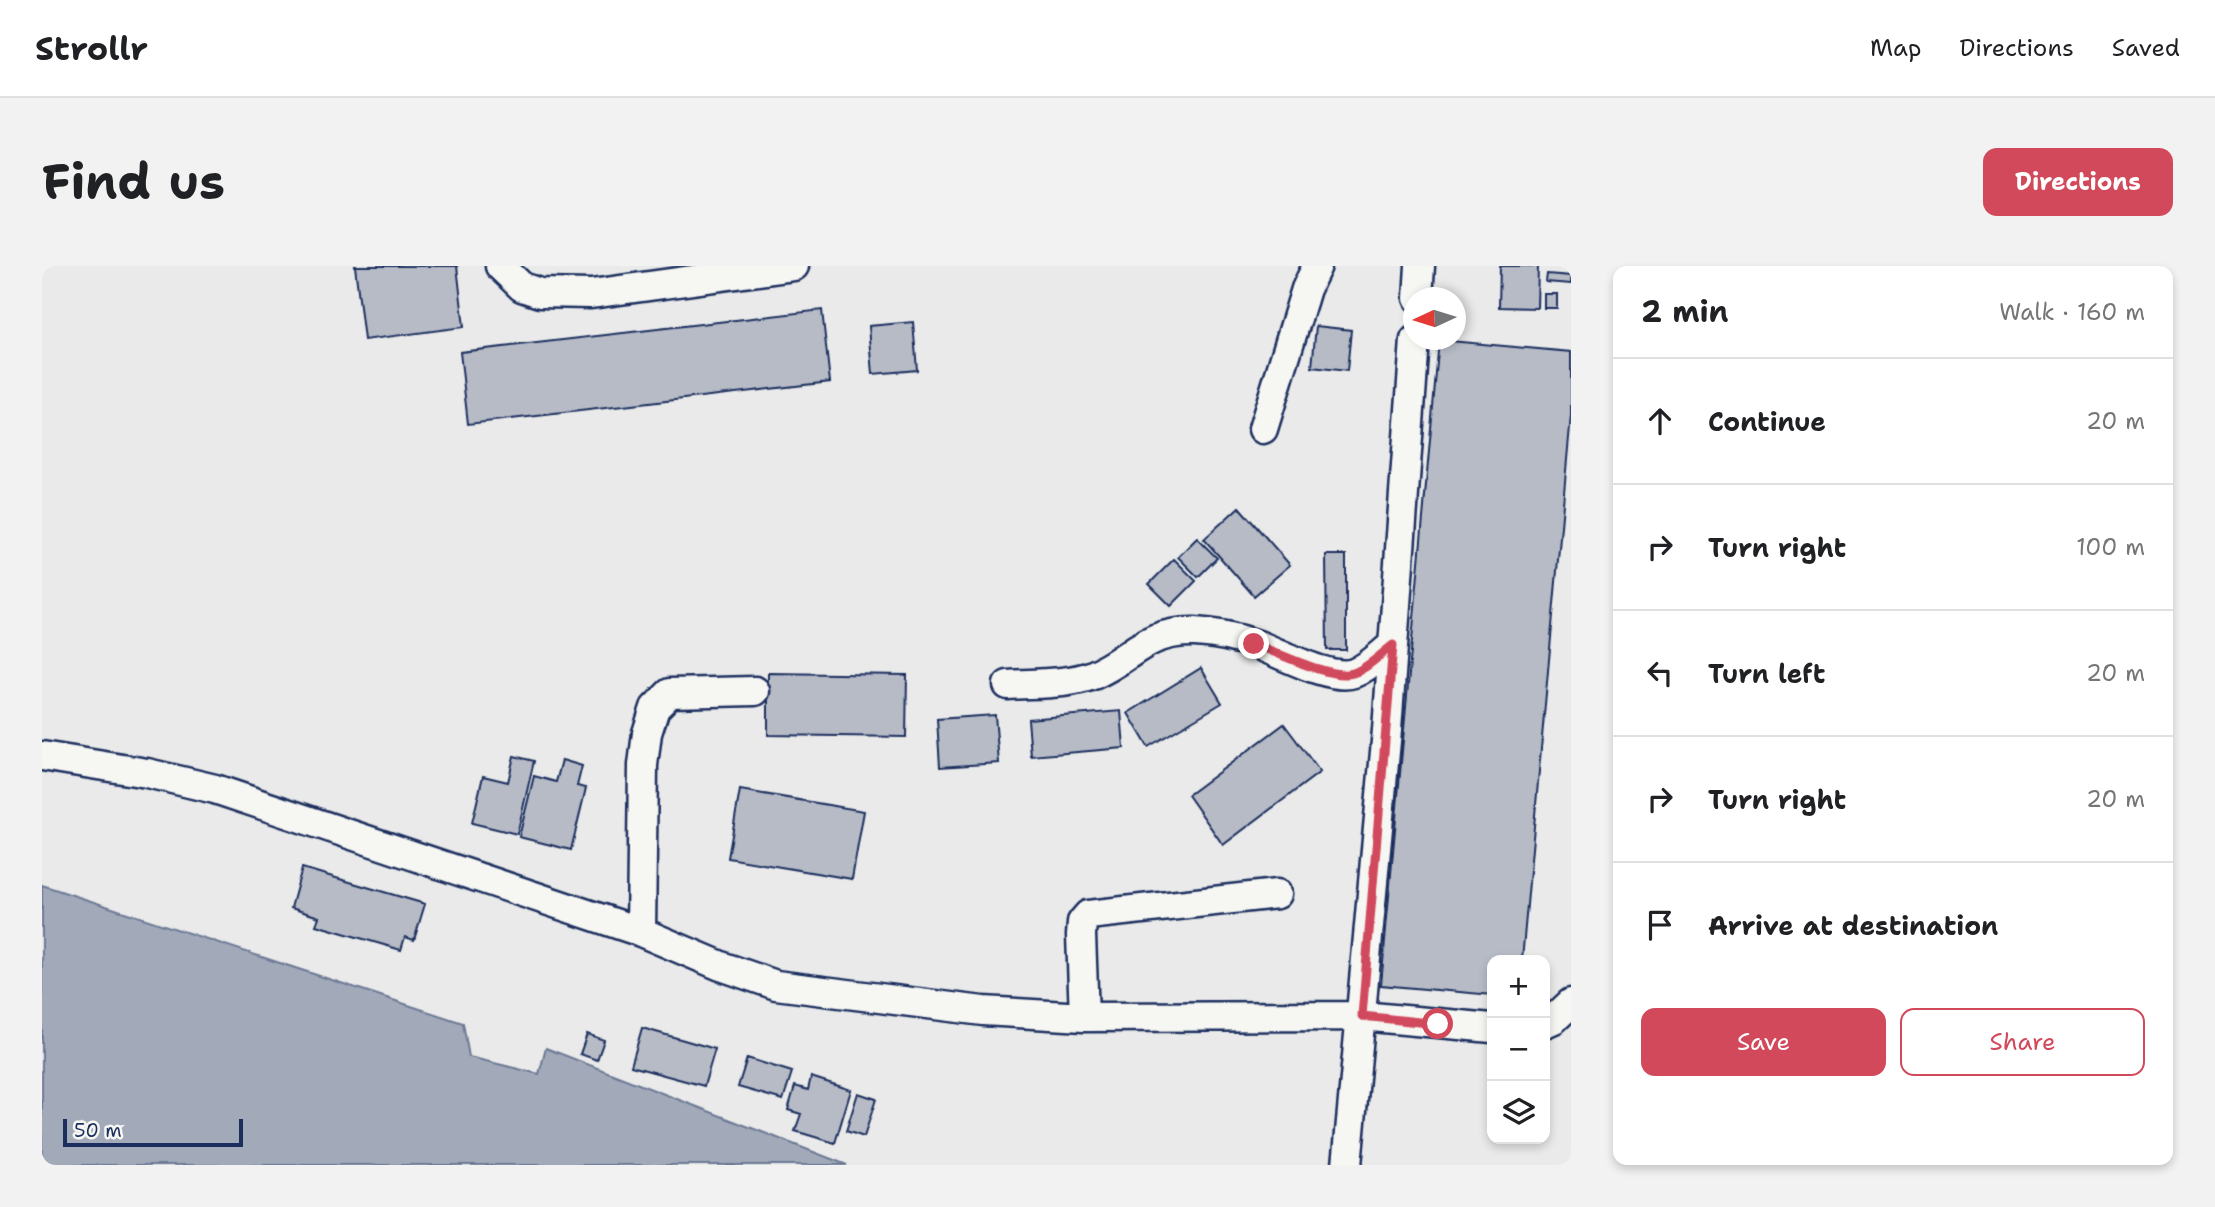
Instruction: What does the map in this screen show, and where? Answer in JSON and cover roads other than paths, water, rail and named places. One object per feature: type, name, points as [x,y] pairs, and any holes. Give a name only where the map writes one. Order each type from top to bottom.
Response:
[{"type":"lane","points":[[500,266],[522,288],[540,293],[591,294],[794,266]]},
{"type":"lane","points":[[1264,429],[1302,300],[1317,266]]},
{"type":"lane","points":[[1419,287],[1420,266]]},
{"type":"lane","points":[[1347,1165],[1393,645],[1414,350]]},
{"type":"lane","points":[[1008,685],[1064,681],[1091,675],[1145,642],[1169,634],[1195,632],[1224,635],[1336,675],[1352,674],[1366,667],[1393,645]]},
{"type":"lane","points":[[641,932],[643,765],[647,733],[655,708],[670,693],[755,691]]},
{"type":"lane","points":[[42,756],[147,773],[215,789],[641,932],[721,966],[776,985],[983,1011],[1084,1017],[1362,1016],[1487,1027]]},
{"type":"lane","points":[[1084,1017],[1081,934],[1082,922],[1088,915],[1277,894]]},
{"type":"water","points":[[42,885],[463,1023],[469,1057],[539,1074],[546,1048],[847,1165],[42,1165]]}]
